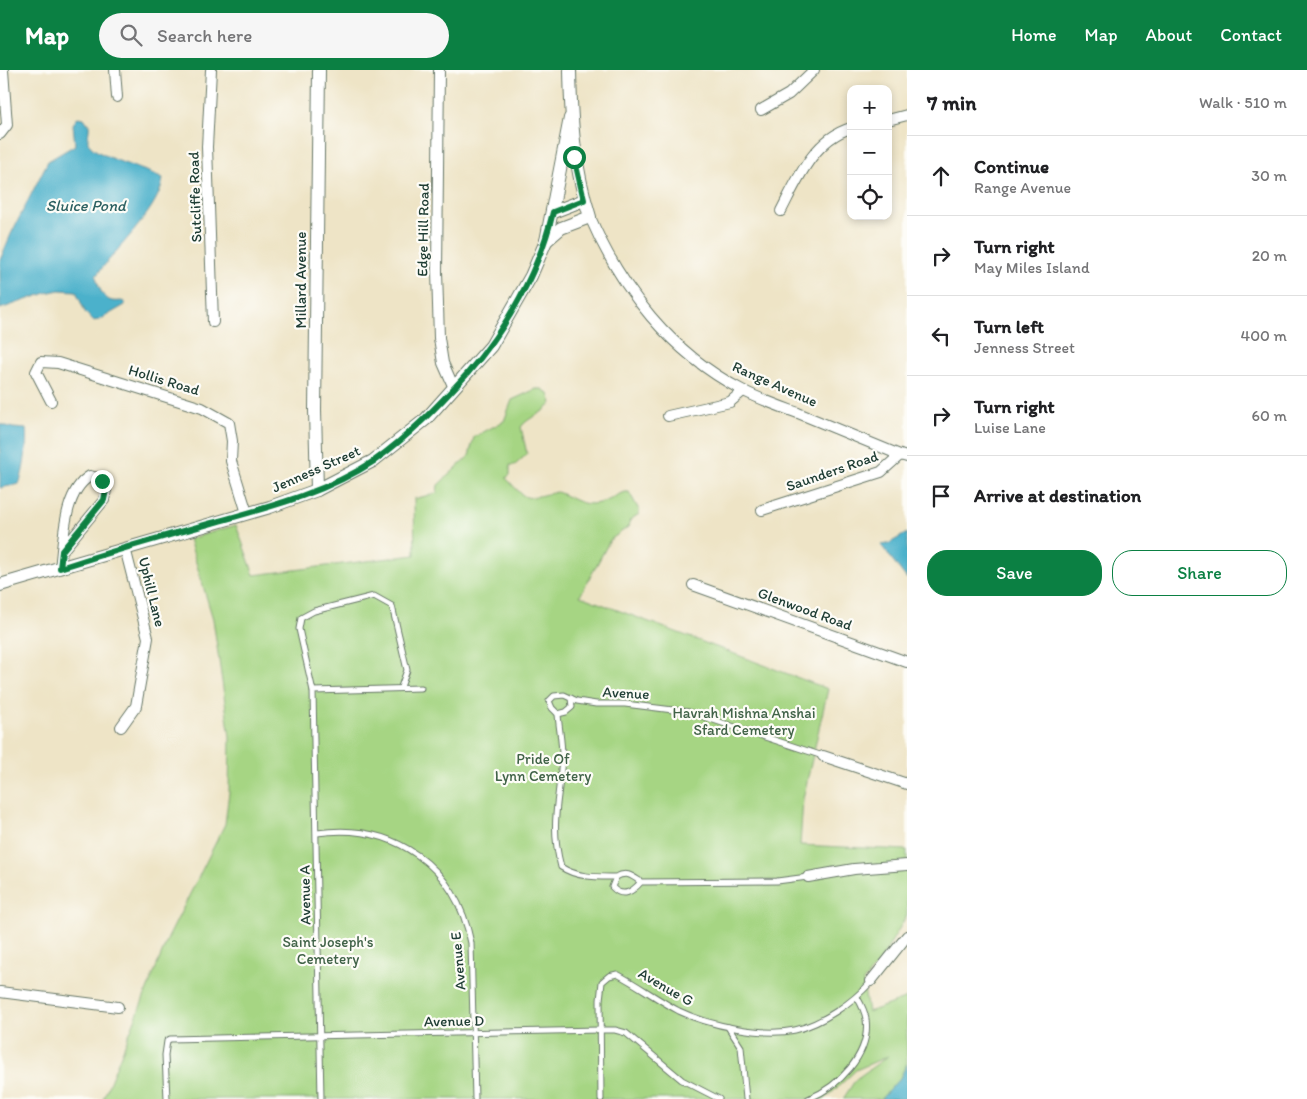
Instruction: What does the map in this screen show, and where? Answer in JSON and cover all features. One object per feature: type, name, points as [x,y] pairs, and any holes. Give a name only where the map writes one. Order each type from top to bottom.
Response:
[{"type":"street","points":[[0,134],[8,125],[3,70]]},
{"type":"street","points":[[115,70],[117,97]]},
{"type":"street","name":"Sutcliffe Road","points":[[211,70],[207,147],[213,322]]},
{"type":"street","name":"Millard Avenue","points":[[318,490],[316,410],[319,70]]},
{"type":"street","name":"Edge Hill Road","points":[[439,70],[437,271],[439,338],[443,363],[454,388]]},
{"type":"street","name":"Range Avenue","points":[[570,70],[570,118],[574,157],[584,200],[590,217],[615,268],[645,310],[691,355],[743,391],[903,456]]},
{"type":"street","points":[[761,110],[789,94],[814,70]]},
{"type":"street","points":[[892,119],[907,115]]},
{"type":"street","name":"Jenness Street","points":[[0,585],[248,513],[318,490],[373,461],[426,419],[492,346],[531,276],[546,242],[570,118]]},
{"type":"street","points":[[781,211],[797,180],[816,153],[838,133],[847,130]]},
{"type":"street","points":[[553,212],[584,200]]},
{"type":"street","name":"Jenness Street","points":[[546,242],[561,228],[590,217]]},
{"type":"street","name":"Hollis Road","points":[[51,402],[36,372],[41,362],[58,363],[202,408],[229,423],[232,441],[231,461],[248,513]]},
{"type":"street","points":[[668,416],[730,402],[743,391]]},
{"type":"street","name":"Saunders Road","points":[[762,510],[881,472],[903,456]]},
{"type":"street","points":[[60,568],[62,551],[70,506],[76,489],[82,481],[90,476],[98,478],[106,490],[104,500],[62,551]]},
{"type":"street","name":"Uphill Lane","points":[[120,727],[136,706],[148,638],[125,548]]},
{"type":"street","name":"Glenwood Road","points":[[692,585],[907,662]]},
{"type":"street","points":[[823,756],[907,784]]},
{"type":"street","points":[[808,877],[854,869],[907,865]]},
{"type":"street","points":[[872,982],[907,936]]},
{"type":"street","points":[[0,992],[118,1007]]},
{"type":"lane","name":"Avenue A","points":[[321,1099],[313,691],[299,629],[301,618],[314,611],[374,596],[392,606],[407,670],[400,688]]},
{"type":"lane","points":[[313,691],[421,688]]},
{"type":"lane","name":"Avenue","points":[[808,877],[777,881],[642,882],[630,874],[622,874],[616,877],[594,877],[572,873],[561,867],[555,846],[554,811],[562,754],[558,714],[552,708],[549,700],[554,696],[564,695],[596,704],[626,704],[689,712],[823,756]]},
{"type":"lane","points":[[558,714],[566,712],[572,706],[571,698]]},
{"type":"lane","name":"Avenue E","points":[[317,833],[349,830],[378,834],[420,857],[444,880],[462,910],[470,934],[474,973],[475,1099]]},
{"type":"lane","name":"Avenue","points":[[616,877],[612,888],[620,893],[633,891],[642,882]]},
{"type":"lane","name":"Avenue G","points":[[601,1099],[600,1030],[602,982],[609,976],[617,974],[696,1019],[728,1027],[753,1030],[794,1030],[811,1024],[857,997],[872,982]]},
{"type":"lane","points":[[808,1099],[843,1076],[862,1046],[866,1019],[857,997]]},
{"type":"lane","points":[[728,1027],[741,1047],[746,1099]]},
{"type":"lane","name":"Avenue D","points":[[166,1099],[165,1055],[170,1039],[600,1030],[615,1030],[626,1034],[682,1080],[719,1099]]},
{"type":"green space","name":"Saint Joseph's Cemetery","points":[[536,389],[542,389],[549,394],[552,403],[521,427],[527,454],[515,465],[510,465],[510,475],[506,478],[524,496],[533,497],[557,492],[589,504],[606,501],[622,493],[629,492],[639,510],[639,514],[630,520],[628,527],[610,540],[580,596],[828,689],[803,799],[800,845],[907,850],[907,915],[882,958],[863,982],[868,1012],[907,998],[907,1064],[900,1078],[881,1099],[843,1099],[856,1079],[888,1056],[856,1070],[825,1099],[103,1099],[168,938],[225,824],[229,792],[230,737],[213,619],[189,539],[236,525],[254,575],[415,555],[414,499],[437,493],[438,485],[469,456],[474,437],[504,421],[512,400]]},
{"type":"water","name":"Sluice Pond","points":[[78,117],[84,118],[89,125],[88,142],[93,149],[163,178],[154,203],[96,276],[99,287],[106,298],[112,301],[125,302],[125,305],[99,320],[93,321],[85,312],[76,291],[59,290],[0,309],[0,260],[48,161],[75,145],[73,124]]},
{"type":"water","points":[[0,424],[26,429],[26,449],[19,484],[0,488]]},
{"type":"water","points":[[907,533],[907,579],[881,545],[888,544]]},
{"type":"water","points":[[907,1064],[907,1099],[881,1099],[900,1078]]},
{"type":"route","points":[[102,481],[106,490],[104,500],[62,551],[60,568],[270,507],[318,490],[373,461],[426,419],[492,346],[531,276],[546,242],[553,212],[584,200],[574,157]]},
{"type":"park label","name":"Havrah Mishna Anshai Sfard Cemetery","points":[[744,722]]},
{"type":"park label","name":"Pride Of Lynn Cemetery","points":[[543,768]]}]
